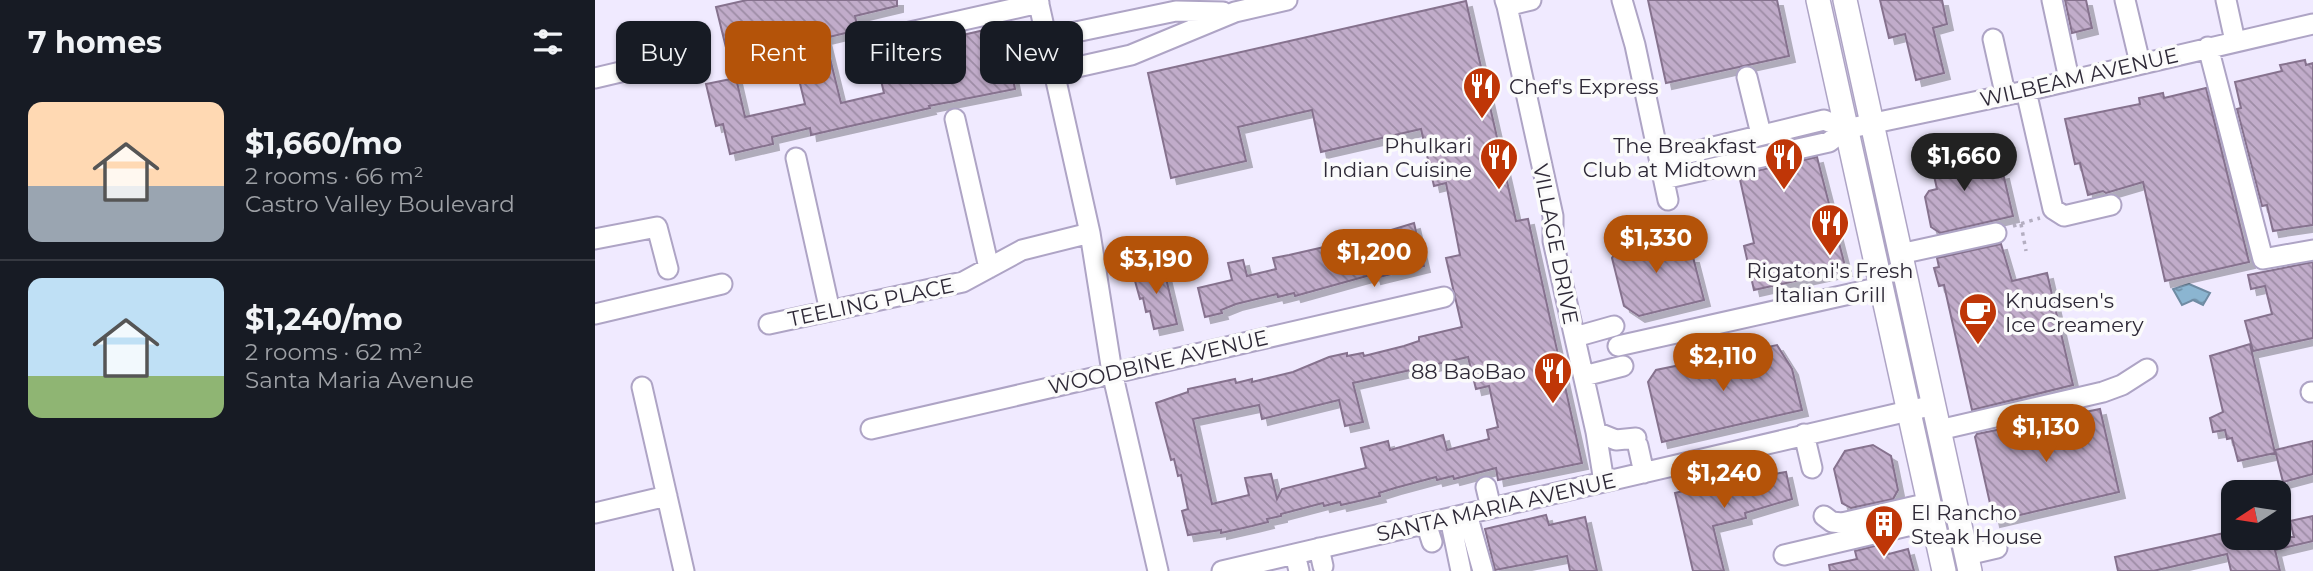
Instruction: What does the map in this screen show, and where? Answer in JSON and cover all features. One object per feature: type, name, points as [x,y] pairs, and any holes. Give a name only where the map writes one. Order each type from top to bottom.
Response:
[{"type":"main road","points":[[1818,0],[1944,571]]},
{"type":"main road","points":[[1845,0],[1969,563]]},
{"type":"street","points":[[1083,66],[1131,55],[1235,12],[1287,0]]},
{"type":"street","points":[[1506,3],[1531,0]]},
{"type":"street","points":[[1622,0],[1635,45],[1668,200]]},
{"type":"street","points":[[2052,0],[2069,79]]},
{"type":"street","points":[[2125,0],[2140,63]]},
{"type":"street","points":[[2225,0],[2235,41]]},
{"type":"street","points":[[954,21],[1038,1],[1043,21]]},
{"type":"street","name":"VILLAGE DRIVE","points":[[1506,3],[1575,337],[1611,486]]},
{"type":"street","points":[[1083,30],[1176,10],[1235,12]]},
{"type":"street","name":"WILBEAM AVENUE","points":[[1846,128],[2005,93],[2026,91],[2313,23]]},
{"type":"street","points":[[1993,39],[2005,93]]},
{"type":"street","points":[[2209,47],[2263,259],[2313,250]]},
{"type":"street","points":[[595,78],[616,73]]},
{"type":"street","points":[[1747,77],[1761,134]]},
{"type":"street","points":[[1058,84],[1090,233],[1112,372],[1158,571]]},
{"type":"street","points":[[2026,91],[2058,212],[2112,205]]},
{"type":"street","points":[[955,119],[989,268]]},
{"type":"street","points":[[1662,170],[1761,134],[1824,120],[1846,128]]},
{"type":"street","points":[[1662,170],[1829,142],[1846,128]]},
{"type":"street","points":[[796,158],[830,311]]},
{"type":"street","points":[[595,239],[657,227],[667,268]]},
{"type":"street","name":"TEELING PLACE","points":[[769,324],[963,282],[1023,250],[1090,233]]},
{"type":"street","points":[[1900,254],[1996,233]]},
{"type":"street","points":[[595,314],[722,285]]},
{"type":"street","points":[[1575,337],[1616,336],[1881,287]]},
{"type":"street","name":"WOODBINE AVENUE","points":[[871,429],[1444,297]]},
{"type":"street","points":[[1584,376],[1623,366]]},
{"type":"street","points":[[1939,430],[2114,388],[2147,369]]},
{"type":"street","points":[[642,387],[684,571]]},
{"type":"street","name":"SANTA MARIA AVENUE","points":[[1222,571],[1297,562],[1429,533],[1458,516],[1654,476],[1804,434],[1934,405]]},
{"type":"street","points":[[1596,432],[1616,440],[1637,442],[1654,476]]},
{"type":"street","points":[[1804,434],[1812,467]]},
{"type":"street","points":[[1486,487],[1491,508]]},
{"type":"street","points":[[595,513],[667,496]]},
{"type":"street","points":[[1824,516],[1832,522],[1842,523],[1931,511]]},
{"type":"street","points":[[1784,555],[1931,511]]},
{"type":"street","points":[[1458,516],[1461,571]]},
{"type":"street","points":[[1458,516],[1483,571]]},
{"type":"street","points":[[1969,563],[1997,548]]},
{"type":"path","points":[[1996,233],[2058,212]]},
{"type":"path","points":[[2021,224],[2026,251]]},
{"type":"water","points":[[2189,284],[2210,293],[2203,305],[2193,300],[2182,305],[2173,289]]},
{"type":"building","points":[[747,0],[897,0],[897,6],[855,16],[856,21],[845,21],[845,33],[831,37],[831,21],[725,21],[725,44],[716,7]]},
{"type":"building","points":[[1648,0],[1777,0],[1789,56],[1666,83]]},
{"type":"building","points":[[1880,0],[1942,0],[1947,24],[1933,28],[1944,73],[1916,80],[1905,34],[1889,38]]},
{"type":"building","points":[[2065,0],[2086,0],[2092,28],[2072,33]]},
{"type":"building","points":[[1466,1],[1516,221],[1528,219],[1582,463],[1498,480],[1496,468],[1454,479],[1453,476],[1437,480],[1436,477],[1379,493],[1380,496],[1341,505],[1340,502],[1324,506],[1323,503],[1281,514],[1267,519],[1268,522],[1252,526],[1221,533],[1221,530],[1188,535],[1182,511],[1188,509],[1181,475],[1178,476],[1174,459],[1171,460],[1156,403],[1188,392],[1188,389],[1235,379],[1236,383],[1252,379],[1252,382],[1293,372],[1329,357],[1347,353],[1347,356],[1363,353],[1364,356],[1419,341],[1419,337],[1462,327],[1446,258],[1460,255],[1446,183],[1434,186],[1421,129],[1321,152],[1312,110],[1238,127],[1246,161],[1171,178],[1148,73]],"holes":[[[1468,357],[1476,389],[1489,386],[1498,427],[1487,430],[1489,439],[1447,450],[1443,435],[1390,450],[1388,441],[1361,448],[1366,468],[1282,489],[1277,499],[1271,474],[1245,478],[1249,495],[1212,504],[1193,419],[1259,405],[1262,419],[1339,400],[1345,426],[1363,422],[1353,383]]]},
{"type":"building","points":[[980,31],[980,84],[1014,84],[1015,89],[929,106],[930,108],[811,135],[810,128],[772,137],[773,144],[730,154],[723,124],[716,126],[706,84],[725,80],[725,84],[737,84],[745,117],[805,104],[800,84],[831,84],[831,62],[841,103],[884,93],[882,84],[966,84],[966,34]]},
{"type":"building","points":[[2305,60],[2306,65],[2313,63],[2313,225],[2273,231],[2267,205],[2262,206],[2237,109],[2241,108],[2235,82],[2282,71],[2280,65]]},
{"type":"building","points":[[2206,88],[2249,262],[2165,281],[2143,182],[2106,193],[2103,191],[2088,195],[2080,163],[2075,164],[2065,119],[2140,104],[2139,98],[2163,93],[2164,98]]},
{"type":"building","points":[[1969,146],[1973,166],[1979,165],[1981,178],[2003,173],[2013,216],[1940,233],[1931,227],[1925,197],[1929,191],[1937,189],[1929,153]]},
{"type":"building","points":[[1817,157],[1846,270],[1754,290],[1744,246],[1754,243],[1739,175]]},
{"type":"building","points":[[1414,223],[1424,266],[1375,278],[1374,274],[1295,296],[1294,293],[1278,297],[1277,294],[1236,304],[1221,310],[1222,313],[1205,317],[1198,288],[1232,280],[1228,263],[1243,260],[1247,276],[1276,269],[1273,258],[1333,245],[1336,256],[1368,249],[1365,238]]},
{"type":"building","points":[[1681,234],[1687,257],[1693,257],[1704,300],[1639,316],[1624,306],[1612,258],[1621,244]]},
{"type":"building","points":[[2001,244],[2012,281],[2047,273],[2073,385],[1972,410],[1944,285],[1939,286],[1934,268],[1939,267],[1937,258]]},
{"type":"building","points":[[1152,262],[1155,276],[1165,274],[1177,324],[1154,329],[1150,311],[1146,312],[1135,281],[1139,280],[1136,266]]},
{"type":"building","points":[[2313,262],[2313,338],[2253,351],[2245,321],[2272,314],[2265,286],[2251,289],[2248,275]]},
{"type":"building","points":[[2250,344],[2275,453],[2238,461],[2232,438],[2227,439],[2225,430],[2213,432],[2210,418],[2223,412],[2210,356]]},
{"type":"building","points":[[1777,345],[1792,369],[1802,410],[1662,442],[1648,382],[1656,370]]},
{"type":"building","points":[[2100,409],[2119,492],[1994,521],[1975,437],[1977,434]]},
{"type":"building","points":[[2313,441],[2313,474],[2282,480],[2275,450]]},
{"type":"building","points":[[1873,445],[1891,456],[1898,490],[1893,499],[1851,508],[1842,503],[1834,469],[1845,451]]},
{"type":"building","points":[[1736,466],[1740,480],[1786,472],[1792,499],[1745,513],[1746,518],[1713,526],[1724,571],[1693,571],[1675,493],[1707,485],[1704,474]]},
{"type":"building","points":[[1546,515],[1549,525],[1585,517],[1597,571],[1570,571],[1567,556],[1495,570],[1485,529]]},
{"type":"building","points":[[2313,516],[2313,541],[2291,546],[2291,537],[2294,537],[2291,521]]},
{"type":"building","points":[[2221,534],[2221,550],[2275,550],[2280,571],[2231,571],[2227,554],[2153,571],[2118,571],[2115,557]]},
{"type":"building","name":"El Rancho Steak House","points":[[1882,544],[1885,555],[1908,549],[1914,571],[1830,571],[1829,565],[1857,559],[1855,551]]},
{"type":"place","name":"Chef's Express","points":[[1482,120]]},
{"type":"place","name":"Phulkari Indian Cuisine","points":[[1499,191]]},
{"type":"place","name":"The Breakfast Club at Midtown","points":[[1784,191]]},
{"type":"place","name":"Rigatoni's Fresh Italian Grill","points":[[1830,257]]},
{"type":"place","name":"Knudsen's Ice Creamery","points":[[1978,346]]},
{"type":"place","name":"88 BaoBao","points":[[1553,405]]},
{"type":"place","name":"El Rancho Steak House","points":[[1884,558]]}]
